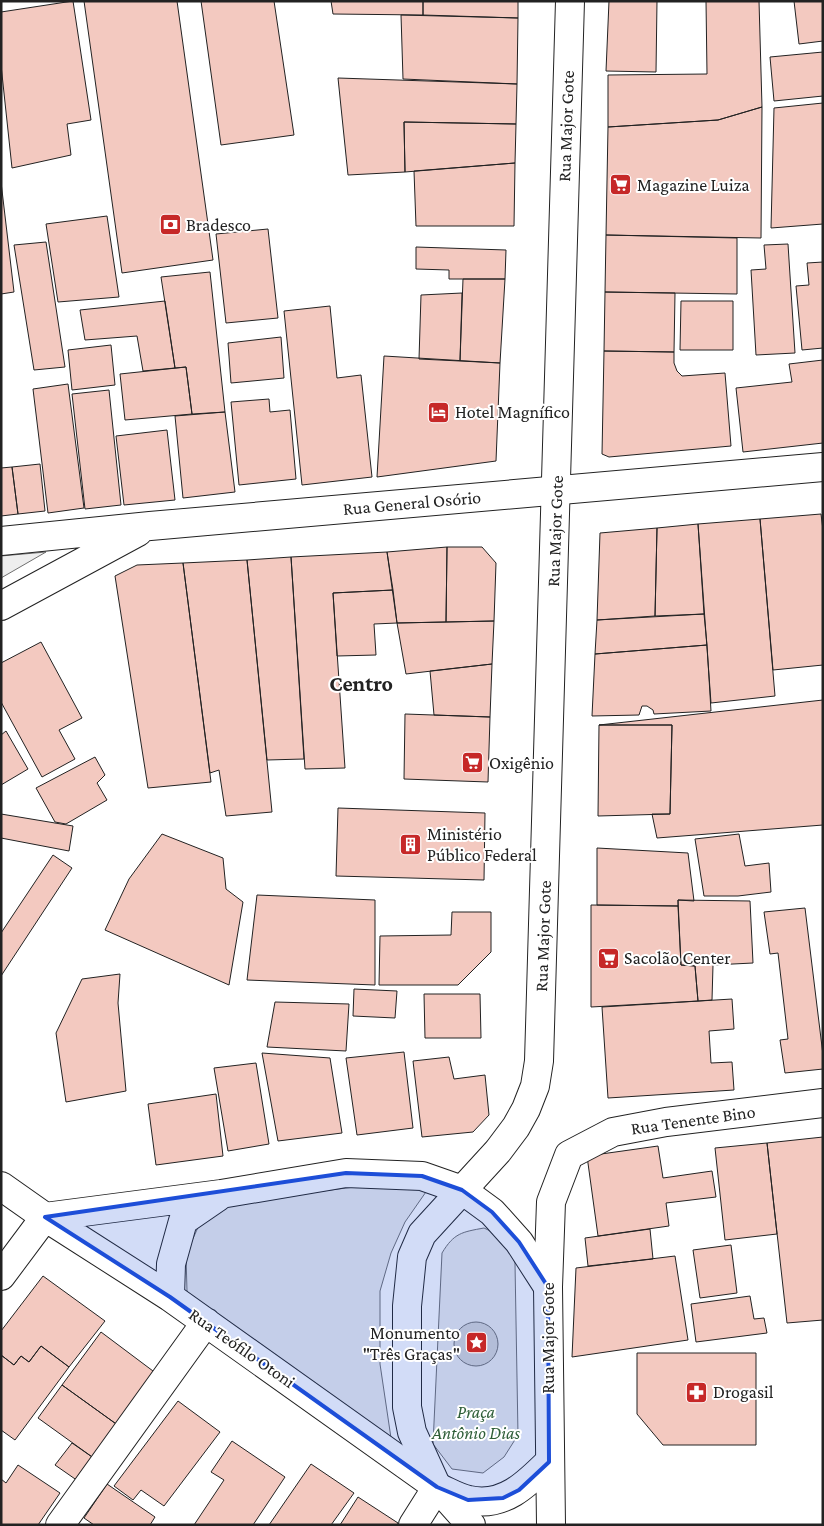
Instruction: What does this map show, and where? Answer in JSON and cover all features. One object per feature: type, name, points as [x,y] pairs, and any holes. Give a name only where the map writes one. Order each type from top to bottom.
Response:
[{"type":"street","name":"Rua Major Gote","points":[[437,1487],[412,1432],[407,1407],[407,1306],[412,1257],[422,1234],[498,1151],[516,1127],[526,1109],[535,1086],[539,1061],[570,1]]},
{"type":"street","name":"Rua General Osório","points":[[1,541],[823,466]]},
{"type":"street","points":[[1,606],[150,526]]},
{"type":"street","name":"Rua Tenente Bino","points":[[569,1155],[613,1132],[666,1122],[823,1103]]},
{"type":"street","name":"Rua Major Gote","points":[[551,1525],[548,1287],[551,1202],[569,1155]]},
{"type":"street","points":[[1,1276],[45,1217],[221,1194],[346,1173],[422,1176],[462,1190],[492,1212],[519,1242],[548,1287]]},
{"type":"street","name":"Rua Teófilo Otoni","points":[[1,1186],[45,1217],[170,1297],[437,1487],[471,1525]]},
{"type":"street","points":[[170,1297],[171,1264],[183,1221],[221,1194]]},
{"type":"street","points":[[60,1525],[206,1322]]},
{"type":"street","points":[[413,1525],[437,1487],[468,1500],[486,1501],[503,1498],[519,1490],[549,1462]]},
{"type":"highlighted area","points":[[346,1173],[422,1176],[462,1190],[492,1212],[519,1242],[548,1287],[549,1462],[519,1490],[503,1498],[468,1500],[437,1487],[170,1297],[45,1217]]},
{"type":"green space","points":[[46,552],[1,578],[1,556]]},
{"type":"green space","points":[[362,1186],[428,1189],[405,1222],[391,1253],[380,1291],[380,1364],[391,1438],[187,1292],[186,1254],[200,1223],[228,1203]]},
{"type":"green space","name":"Praça Antônio Dias","points":[[484,1228],[504,1242],[515,1263],[518,1435],[504,1457],[483,1473],[452,1469],[433,1444],[442,1253],[446,1246],[459,1234]]},
{"type":"shaded area","points":[[476,1322],[488,1326],[494,1332],[498,1344],[494,1356],[488,1362],[476,1366],[464,1362],[458,1356],[454,1344],[458,1332],[464,1326]]},
{"type":"building","points":[[73,1],[91,120],[67,124],[71,155],[12,168],[1,65],[1,12]]},
{"type":"building","points":[[84,1],[177,1],[213,260],[122,273]]},
{"type":"building","points":[[201,1],[274,1],[294,135],[221,145]]},
{"type":"building","points":[[331,1],[423,1],[423,15],[333,14]]},
{"type":"building","points":[[423,1],[518,1],[518,18],[423,15]]},
{"type":"building","points":[[609,1],[657,1],[656,72],[606,71]]},
{"type":"building","points":[[706,1],[759,1],[762,107],[718,120],[608,127],[608,75],[707,74]]},
{"type":"building","points":[[794,1],[823,1],[823,41],[799,44]]},
{"type":"building","points":[[401,15],[518,18],[517,84],[403,79]]},
{"type":"building","points":[[823,52],[823,96],[774,101],[770,57]]},
{"type":"building","points":[[338,78],[517,84],[516,124],[404,122],[405,172],[348,175]]},
{"type":"building","points":[[823,103],[823,224],[771,228],[774,108]]},
{"type":"building","points":[[762,107],[761,238],[606,235],[608,127],[718,120]]},
{"type":"building","points":[[404,122],[516,124],[515,163],[405,172]]},
{"type":"building","points":[[515,163],[514,226],[416,226],[414,171]]},
{"type":"building","points":[[1,182],[14,292],[1,294]]},
{"type":"building","points":[[107,216],[119,297],[58,302],[46,224]]},
{"type":"building","points":[[268,229],[278,318],[226,323],[216,234]]},
{"type":"building","points":[[606,235],[737,238],[737,294],[605,292]]},
{"type":"building","points":[[46,242],[65,367],[34,370],[14,245]]},
{"type":"building","points":[[788,244],[795,353],[756,355],[751,270],[766,269],[764,245]]},
{"type":"building","points":[[416,247],[506,250],[505,279],[449,279],[449,270],[416,269]]},
{"type":"building","points":[[823,262],[823,348],[802,350],[796,286],[809,285],[807,263]]},
{"type":"building","points":[[210,272],[225,412],[192,414],[186,367],[175,368],[161,277]]},
{"type":"building","points":[[463,279],[505,279],[500,363],[460,361]]},
{"type":"building","points":[[605,292],[675,293],[674,352],[604,351]]},
{"type":"building","points":[[462,293],[460,361],[419,359],[421,295]]},
{"type":"building","points":[[165,301],[175,368],[143,371],[137,336],[85,340],[80,310]]},
{"type":"building","points":[[681,301],[733,301],[733,350],[680,350]]},
{"type":"building","points":[[330,306],[337,378],[361,375],[372,477],[302,485],[284,311]]},
{"type":"building","points":[[281,337],[284,378],[231,383],[228,343]]},
{"type":"building","points":[[111,345],[115,385],[72,390],[68,350]]},
{"type":"building","points":[[604,351],[674,352],[674,363],[677,371],[682,376],[725,373],[731,446],[609,457],[602,454]]},
{"type":"building","name":"Hotel Magnífico","points":[[384,356],[500,363],[496,461],[377,477]]},
{"type":"building","points":[[823,360],[823,443],[743,452],[736,388],[792,382],[789,364]]},
{"type":"building","points":[[186,367],[192,414],[125,420],[120,374]]},
{"type":"building","points":[[68,384],[84,508],[48,513],[33,389]]},
{"type":"building","points":[[109,390],[121,505],[85,509],[72,394]]},
{"type":"building","points":[[269,399],[270,412],[290,410],[296,479],[239,485],[231,402]]},
{"type":"building","points":[[225,412],[235,492],[183,498],[175,416]]},
{"type":"building","points":[[167,430],[175,500],[124,505],[116,436]]},
{"type":"building","points":[[40,464],[45,511],[18,514],[12,467]]},
{"type":"building","points":[[12,467],[18,514],[1,516],[1,468]]},
{"type":"building","points":[[821,514],[823,530],[823,665],[773,670],[760,519]]},
{"type":"building","points":[[760,519],[775,696],[711,703],[698,524]]},
{"type":"building","points":[[698,524],[704,614],[655,616],[657,528]]},
{"type":"building","points":[[657,528],[655,616],[597,620],[600,533]]},
{"type":"building","points":[[447,547],[446,622],[397,623],[387,552]]},
{"type":"building","points":[[447,547],[482,547],[496,563],[494,621],[446,622]]},
{"type":"building","points":[[387,552],[393,590],[333,593],[345,768],[305,769],[291,557]]},
{"type":"building","points":[[291,557],[304,759],[267,760],[247,560]]},
{"type":"building","points":[[247,560],[272,812],[226,816],[219,770],[210,773],[183,563]]},
{"type":"building","points":[[183,563],[211,782],[148,788],[115,576],[137,565]]},
{"type":"building","points":[[393,590],[397,623],[374,624],[376,655],[337,656],[333,593]]},
{"type":"building","points":[[704,614],[707,645],[595,654],[597,620]]},
{"type":"building","points":[[494,621],[492,664],[406,674],[397,623]]},
{"type":"building","points":[[41,642],[82,718],[59,730],[75,759],[42,777],[1,702],[1,663]]},
{"type":"building","points":[[707,645],[711,711],[654,714],[653,710],[647,706],[642,706],[639,715],[592,716],[595,654]]},
{"type":"building","points":[[492,664],[490,717],[434,715],[430,671]]},
{"type":"building","points":[[823,700],[823,825],[657,838],[652,814],[670,814],[672,725],[599,725]]},
{"type":"building","points":[[405,714],[490,717],[488,782],[404,779]]},
{"type":"building","points":[[599,725],[672,725],[670,814],[598,816]]},
{"type":"building","points":[[6,731],[28,769],[1,785],[1,735]]},
{"type":"building","points":[[95,757],[105,775],[97,783],[107,800],[66,824],[55,822],[36,788]]},
{"type":"building","name":"Ministério Público Federal","points":[[338,808],[485,813],[484,880],[336,876]]},
{"type":"building","points":[[1,814],[73,826],[69,851],[1,838]]},
{"type":"building","points":[[162,834],[223,858],[226,889],[243,902],[229,985],[105,930],[129,879]]},
{"type":"building","points":[[739,834],[745,866],[769,863],[771,892],[738,896],[704,896],[695,839]]},
{"type":"building","points":[[597,848],[688,853],[694,901],[678,900],[678,906],[597,905]]},
{"type":"building","points":[[53,855],[72,868],[1,976],[1,933]]},
{"type":"building","points":[[257,895],[375,900],[375,985],[247,980]]},
{"type":"building","points":[[678,900],[750,901],[753,963],[713,965],[712,1000],[698,1001],[695,966],[681,965]]},
{"type":"building","points":[[591,905],[678,906],[681,965],[695,966],[698,1001],[591,1007]]},
{"type":"building","points":[[805,908],[823,1055],[823,1069],[785,1073],[780,1040],[788,1039],[778,953],[770,954],[764,912]]},
{"type":"building","points":[[452,912],[491,912],[491,952],[458,985],[379,985],[380,936],[451,935]]},
{"type":"building","points":[[120,974],[118,1003],[126,1091],[66,1102],[56,1033],[82,979]]},
{"type":"building","points":[[354,989],[397,991],[395,1018],[353,1016]]},
{"type":"building","points":[[424,994],[480,994],[481,1038],[425,1038]]},
{"type":"building","points":[[732,999],[734,1029],[709,1031],[711,1063],[732,1062],[734,1090],[608,1098],[602,1007]]},
{"type":"building","points":[[275,1002],[349,1004],[346,1051],[267,1047]]},
{"type":"building","points":[[404,1052],[413,1128],[357,1135],[346,1058]]},
{"type":"building","points":[[262,1053],[330,1058],[342,1133],[278,1141]]},
{"type":"building","points":[[449,1057],[454,1079],[485,1075],[489,1115],[473,1132],[422,1137],[413,1061]]},
{"type":"building","points":[[256,1063],[269,1144],[228,1151],[214,1068]]},
{"type":"building","points":[[216,1094],[223,1156],[156,1165],[148,1104]]},
{"type":"building","points":[[823,1137],[823,1320],[787,1323],[767,1143]]},
{"type":"building","points":[[767,1143],[777,1234],[725,1240],[715,1148]]},
{"type":"building","points":[[658,1146],[663,1178],[712,1171],[716,1197],[666,1203],[669,1226],[598,1236],[587,1156]]},
{"type":"building","points":[[650,1229],[653,1259],[588,1266],[585,1238]]},
{"type":"building","points":[[731,1245],[737,1293],[700,1298],[693,1250]]},
{"type":"building","points":[[675,1256],[688,1340],[572,1357],[576,1268]]},
{"type":"building","points":[[43,1276],[105,1321],[69,1367],[41,1346],[29,1362],[21,1356],[14,1365],[1,1355],[1,1331]]},
{"type":"building","points":[[750,1296],[754,1319],[764,1318],[767,1333],[696,1342],[691,1304]]},
{"type":"building","points":[[101,1332],[157,1374],[119,1426],[62,1385]]},
{"type":"building","points":[[41,1346],[69,1367],[15,1440],[1,1430],[1,1355],[14,1365],[21,1356],[29,1362]]},
{"type":"building","name":"Drogasil","points":[[637,1353],[756,1353],[756,1445],[663,1445],[637,1414]]},
{"type":"building","points":[[62,1385],[119,1426],[95,1459],[38,1418]]},
{"type":"building","points":[[178,1401],[220,1432],[164,1506],[141,1490],[133,1500],[114,1486]]},
{"type":"building","points":[[232,1441],[285,1477],[253,1525],[194,1525],[224,1480],[211,1472]]},
{"type":"building","points":[[72,1443],[95,1459],[78,1481],[55,1465]]},
{"type":"building","points":[[311,1464],[354,1493],[331,1525],[269,1525]]},
{"type":"building","points":[[18,1465],[60,1493],[38,1525],[1,1525],[1,1479],[6,1483]]},
{"type":"building","points":[[107,1484],[155,1517],[150,1525],[94,1525],[84,1518]]},
{"type":"building","points":[[358,1497],[398,1523],[397,1525],[340,1525]]},
{"type":"place","name":"Magazine Luiza","points":[[621,185]]},
{"type":"place","name":"Bradesco","points":[[170,225]]},
{"type":"place","name":"Hotel Magnífico","points":[[439,412]]},
{"type":"place","name":"Oxigênio","points":[[473,763]]},
{"type":"place","name":"Ministério Público Federal","points":[[411,844]]},
{"type":"place","name":"Sacolão Center","points":[[608,958]]},
{"type":"place","name":"Monumento \"Três Graças\"","points":[[476,1343]]},
{"type":"place","name":"Drogasil","points":[[697,1392]]},
{"type":"district","name":"Centro","points":[[361,683]]}]
